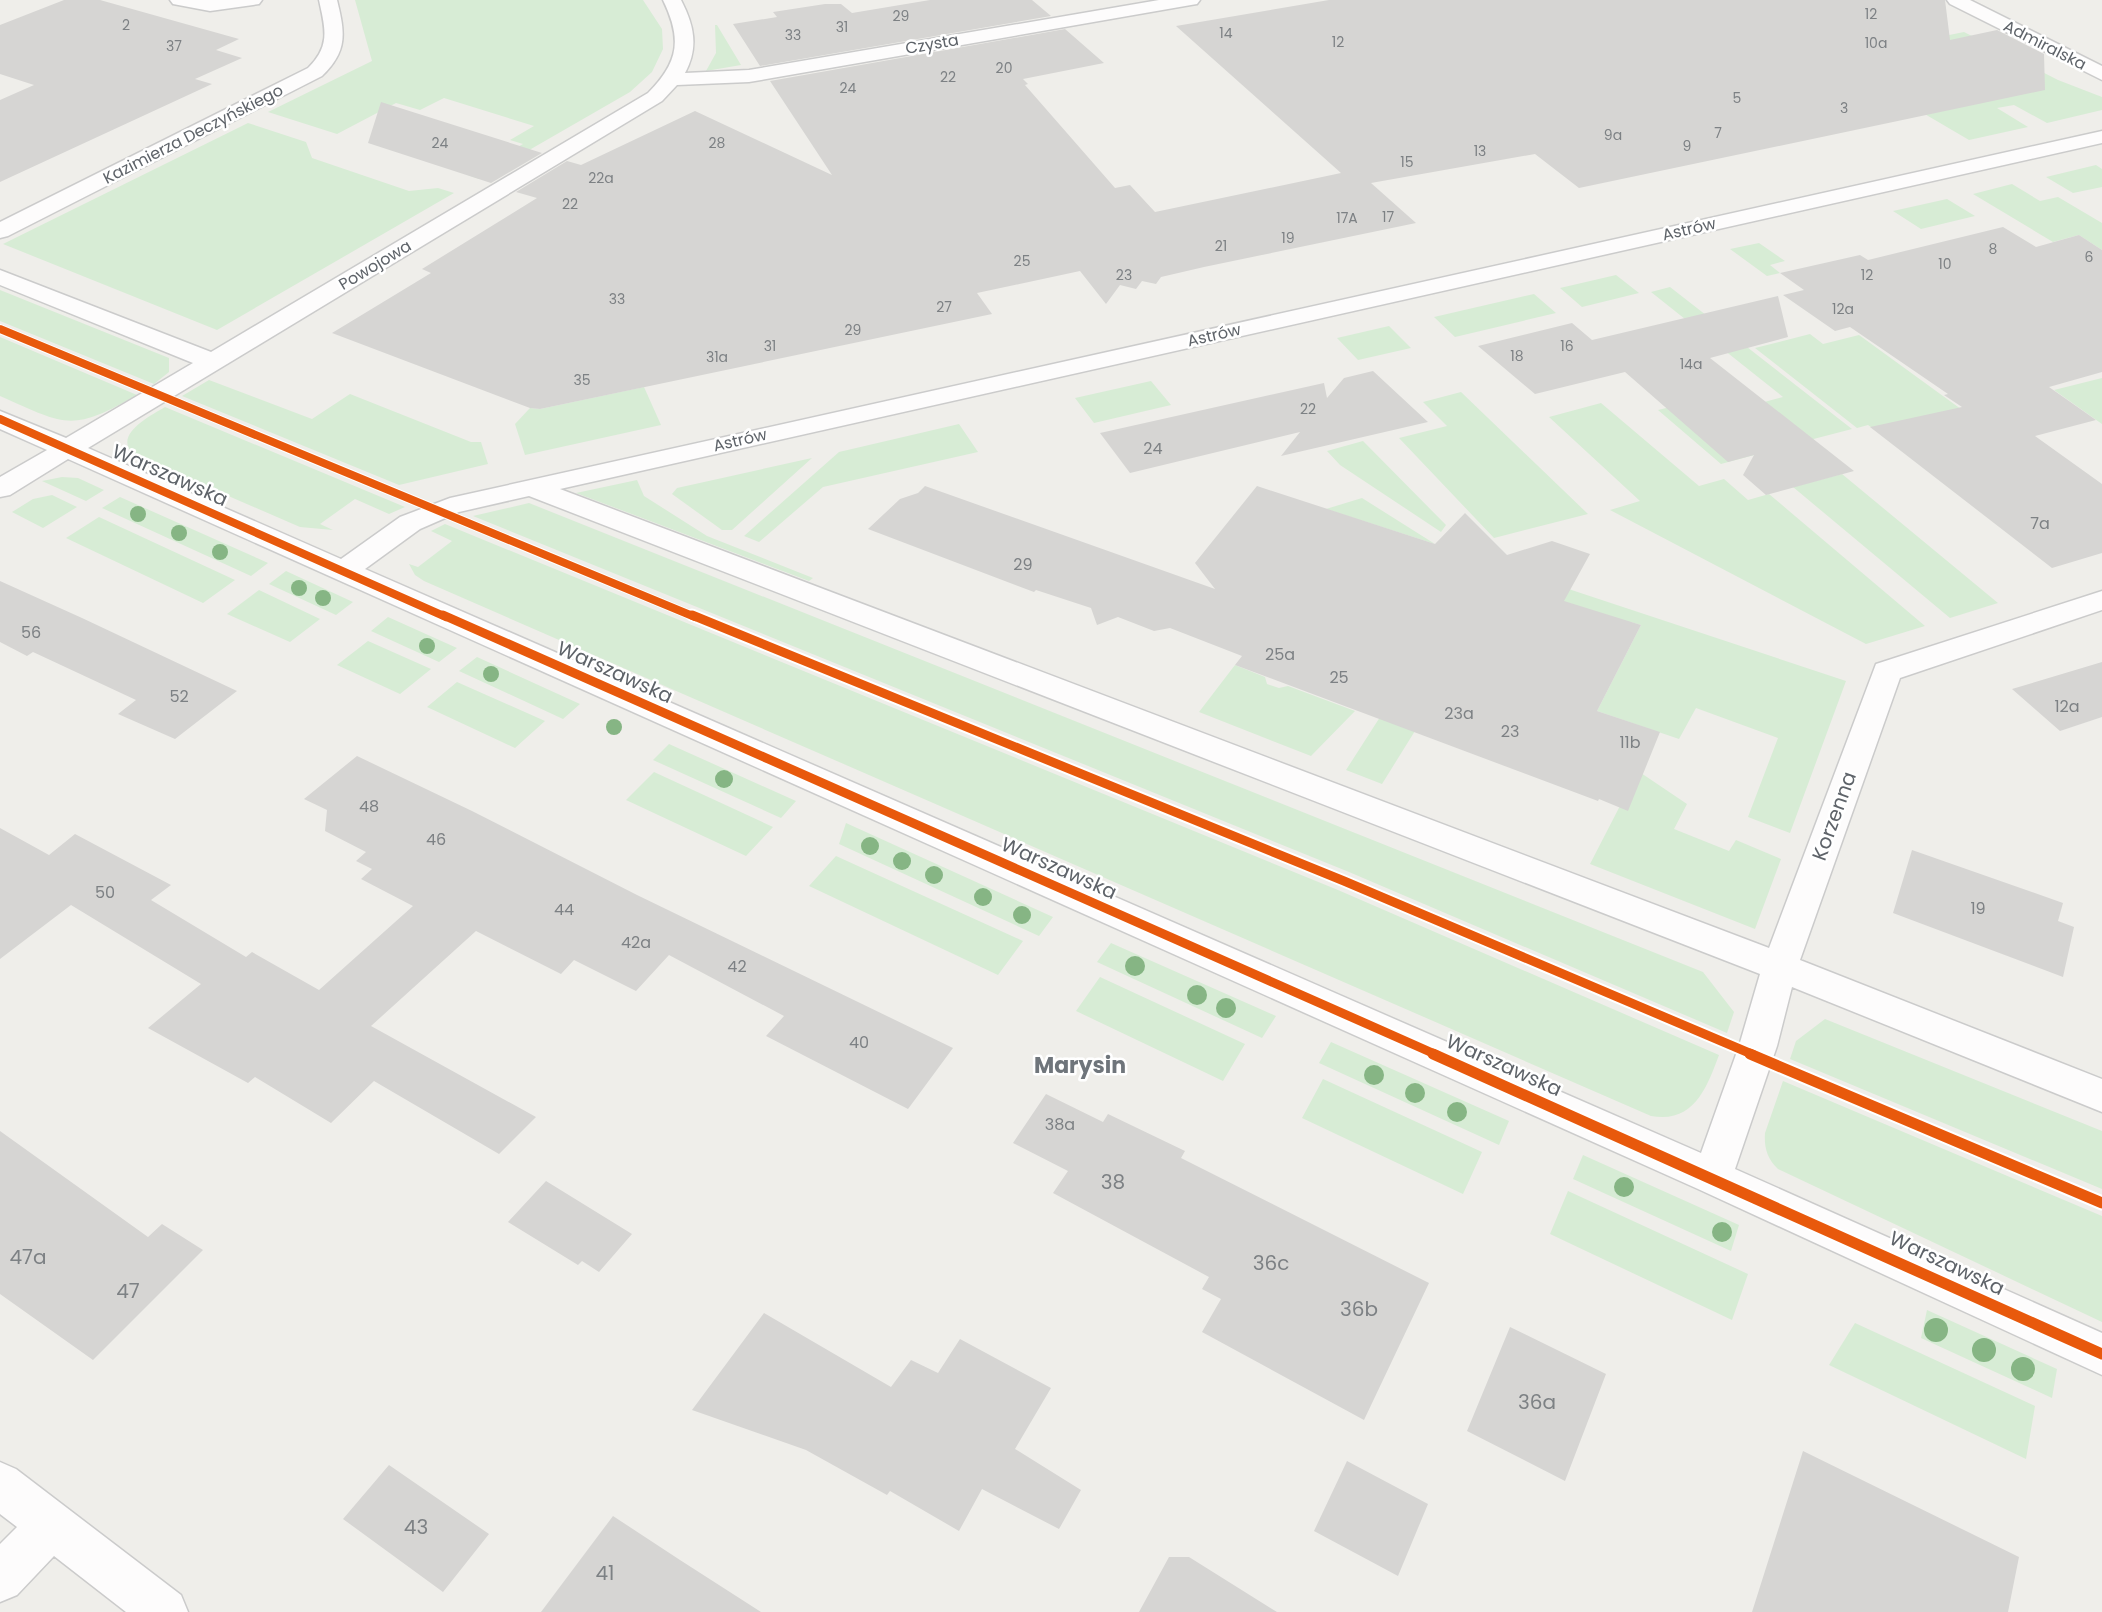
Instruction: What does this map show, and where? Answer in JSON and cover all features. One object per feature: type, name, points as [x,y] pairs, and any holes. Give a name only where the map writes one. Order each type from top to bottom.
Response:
[{"type":"street","points":[[179,0],[210,4],[253,0]]},
{"type":"street","name":"Kazimierza Deczyńskiego","points":[[0,231],[315,72],[330,56],[334,46],[328,0]]},
{"type":"street","name":"Powojowa","points":[[0,489],[655,97],[672,79],[684,55],[683,24],[672,0]]},
{"type":"street","name":"Czysta","points":[[672,79],[749,76],[1191,0]]},
{"type":"street","name":"Admiralska","points":[[1956,0],[2102,74]]},
{"type":"street","name":"Astrów","points":[[343,571],[402,527],[450,506],[2102,137]]},
{"type":"street","points":[[0,277],[213,362]]},
{"type":"street","name":"Warszawska","points":[[0,419],[1712,1177],[2102,1354]]},
{"type":"street","points":[[530,487],[1780,967],[2102,1096]]},
{"type":"street","name":"Korzenna","points":[[1712,1177],[1758,1046],[1780,967],[1887,670],[2102,600]]},
{"type":"street","points":[[0,1485],[164,1612]]},
{"type":"street","points":[[0,1578],[51,1525]]},
{"type":"green space","points":[[355,0],[643,0],[662,29],[663,49],[652,72],[630,92],[479,179],[468,175],[523,144],[510,140],[534,126],[444,98],[420,110],[396,103],[337,134],[268,112],[372,61]]},
{"type":"green space","points":[[715,25],[741,65],[706,71],[716,53]]},
{"type":"green space","points":[[1964,32],[2058,80],[2102,97],[2102,110],[2047,123],[2014,105],[1997,108],[2028,127],[1969,140],[1831,59]]},
{"type":"green space","points":[[248,123],[306,142],[312,158],[409,191],[438,188],[454,193],[217,330],[3,244]]},
{"type":"green space","points":[[2096,165],[2102,169],[2102,187],[2073,193],[2046,177]]},
{"type":"green space","points":[[2012,184],[2040,201],[2058,197],[2102,223],[2102,250],[2079,235],[2053,242],[1973,194]]},
{"type":"green space","points":[[1947,199],[1975,216],[1921,229],[1893,211]]},
{"type":"green space","points":[[1759,243],[1785,261],[1770,265],[1780,273],[1767,276],[1730,249]]},
{"type":"green space","points":[[1616,275],[1639,293],[1582,307],[1560,288]]},
{"type":"green space","points":[[1670,287],[1852,429],[1775,449],[1731,411],[1783,397],[1651,292]]},
{"type":"green space","points":[[0,290],[169,358],[169,372],[154,384],[0,321]]},
{"type":"green space","points":[[1534,294],[1556,313],[1455,337],[1434,317]]},
{"type":"green space","points":[[1389,326],[1411,348],[1358,360],[1337,338]]},
{"type":"green space","points":[[1810,334],[1823,344],[1859,335],[1965,412],[1882,435],[1868,425],[1857,428],[1755,348]]},
{"type":"green space","points":[[0,337],[137,395],[115,407],[82,420],[68,421],[40,413],[0,396]]},
{"type":"green space","points":[[2102,378],[2102,424],[2054,390]]},
{"type":"green space","points":[[209,380],[312,419],[350,394],[471,442],[481,442],[488,464],[399,485],[182,396]]},
{"type":"green space","points":[[1151,381],[1171,405],[1094,423],[1075,398]]},
{"type":"green space","points":[[644,387],[661,425],[525,455],[515,424],[530,408],[540,409]]},
{"type":"green space","points":[[1461,392],[1588,514],[1494,538],[1399,438],[1447,426],[1423,402]]},
{"type":"green space","points":[[1708,398],[1769,451],[1721,464],[1658,410]]},
{"type":"green space","points":[[1601,403],[1699,486],[1724,479],[1748,500],[1769,494],[1925,626],[1866,644],[1610,510],[1640,501],[1549,417]]},
{"type":"green space","points":[[165,407],[405,507],[389,514],[355,499],[320,524],[333,530],[300,527],[134,455],[128,448],[127,440],[130,433],[143,421]]},
{"type":"green space","points":[[959,424],[978,452],[823,487],[759,542],[744,536],[839,452]]},
{"type":"green space","points":[[1363,441],[1446,525],[1441,532],[1340,465],[1327,451]]},
{"type":"green space","points":[[812,458],[732,530],[722,530],[672,494],[677,488]]},
{"type":"green space","points":[[1842,474],[1998,603],[1950,618],[1793,487]]},
{"type":"green space","points":[[62,477],[78,478],[104,490],[86,501],[42,481]]},
{"type":"green space","points":[[637,480],[644,496],[707,536],[813,578],[809,581],[576,493]]},
{"type":"green space","points":[[52,495],[77,507],[43,528],[12,512],[33,499]]},
{"type":"green space","points":[[120,497],[268,563],[251,576],[102,508]]},
{"type":"green space","points":[[1362,498],[1435,544],[1326,509]]},
{"type":"green space","points":[[529,503],[1703,972],[1734,1012],[1727,1033],[1349,872],[473,516]]},
{"type":"green space","points":[[99,517],[235,580],[203,603],[66,538]]},
{"type":"green space","points":[[445,524],[1338,890],[1719,1055],[1709,1079],[1697,1100],[1688,1109],[1666,1117],[1651,1116],[424,581],[415,575],[409,564],[418,567],[452,541],[431,531]]},
{"type":"green space","points":[[1481,560],[1846,681],[1790,833],[1748,817],[1778,738],[1696,708],[1679,739],[1597,711],[1641,625],[1631,622],[1618,645],[1451,673],[1382,784],[1346,770]]},
{"type":"green space","points":[[286,571],[353,602],[336,615],[269,584]]},
{"type":"green space","points":[[259,590],[320,619],[290,642],[227,614]]},
{"type":"green space","points":[[388,617],[457,648],[439,662],[371,631]]},
{"type":"green space","points":[[368,641],[431,669],[400,694],[337,665]]},
{"type":"green space","points":[[477,657],[580,704],[563,719],[459,671]]},
{"type":"green space","points":[[1235,665],[1265,677],[1267,684],[1279,688],[1288,686],[1355,711],[1311,756],[1199,712]]},
{"type":"green space","points":[[457,682],[545,721],[515,748],[427,707]]},
{"type":"green space","points":[[669,744],[796,801],[781,818],[653,760]]},
{"type":"green space","points":[[1638,771],[1687,804],[1674,829],[1729,851],[1736,840],[1781,859],[1755,929],[1590,864]]},
{"type":"green space","points":[[654,772],[773,827],[746,856],[626,800]]},
{"type":"green space","points":[[846,823],[1053,917],[1039,936],[839,844]]},
{"type":"green space","points":[[836,856],[1023,941],[998,975],[809,886]]},
{"type":"green space","points":[[1111,943],[1276,1016],[1262,1038],[1097,962]]},
{"type":"green space","points":[[1100,977],[1245,1044],[1223,1081],[1076,1011]]},
{"type":"green space","points":[[1825,1019],[2102,1131],[2102,1189],[1790,1059],[1796,1041]]},
{"type":"green space","points":[[1331,1042],[1509,1121],[1499,1145],[1319,1063]]},
{"type":"green space","points":[[1323,1079],[1482,1152],[1463,1194],[1302,1118]]},
{"type":"green space","points":[[1783,1081],[2102,1216],[2102,1322],[1778,1169],[1767,1152],[1765,1133]]},
{"type":"green space","points":[[1583,1155],[1739,1225],[1731,1251],[1573,1179]]},
{"type":"green space","points":[[1568,1191],[1748,1274],[1732,1320],[1550,1234]]},
{"type":"green space","points":[[1927,1310],[2057,1369],[2052,1398],[1921,1338]]},
{"type":"green space","points":[[1855,1323],[2035,1406],[2026,1459],[1829,1365]]},
{"type":"building","points":[[64,0],[100,0],[239,39],[216,50],[242,58],[195,79],[212,84],[0,182],[0,100],[34,85],[0,74],[0,25]]},
{"type":"building","points":[[930,0],[1032,0],[1051,16],[760,66],[733,24],[777,17],[773,12],[825,4],[841,4],[852,13]]},
{"type":"building","points":[[1329,0],[1945,0],[1950,40],[1997,30],[2044,54],[2045,90],[1579,188],[1535,154],[1371,183],[1416,223],[1161,277],[1156,284],[1142,281],[1136,289],[1120,285],[1106,304],[1080,271],[977,293],[992,314],[540,409],[530,408],[332,333],[431,273],[422,269],[537,198],[516,192],[567,161],[581,165],[695,111],[832,175],[770,81],[1065,29],[1104,63],[1023,79],[1028,84],[1025,85],[1115,188],[1130,185],[1155,212],[1341,173],[1176,26]]},
{"type":"building","points":[[381,102],[542,153],[491,183],[368,143]]},
{"type":"building","points":[[2003,227],[2036,247],[2079,235],[2102,250],[2102,372],[2049,387],[2096,420],[2035,436],[2102,484],[2102,553],[2052,568],[1870,427],[1962,407],[1944,395],[1948,394],[1850,327],[1835,331],[1783,295],[1804,290],[1780,273],[1860,255],[1868,260]]},
{"type":"building","points":[[1778,296],[1788,337],[1710,358],[1854,471],[1766,495],[1743,475],[1754,455],[1728,462],[1625,372],[1535,394],[1478,346],[1572,323],[1592,340]]},
{"type":"building","points":[[1373,371],[1428,422],[1281,456],[1300,432],[1130,473],[1100,433],[1324,383],[1327,398],[1344,378]]},
{"type":"building","points":[[925,486],[1215,589],[1195,563],[1257,486],[1435,544],[1465,513],[1507,555],[1552,541],[1590,554],[1564,601],[1641,625],[1597,711],[1660,732],[1628,811],[1599,799],[1598,801],[1235,665],[1242,656],[1170,628],[1154,631],[1118,617],[1097,625],[1091,608],[1036,590],[1034,592],[868,529],[900,499],[918,493]]},
{"type":"building","points":[[0,581],[237,691],[175,739],[118,714],[136,700],[33,652],[27,656],[0,642]]},
{"type":"building","points":[[2102,662],[2102,717],[2060,731],[2012,689]]},
{"type":"building","points":[[357,756],[953,1048],[908,1109],[766,1036],[784,1016],[669,955],[636,991],[574,960],[561,974],[476,931],[371,1026],[536,1117],[499,1154],[374,1081],[331,1123],[255,1077],[248,1083],[148,1028],[201,984],[71,905],[0,959],[0,828],[49,855],[75,834],[171,885],[151,900],[246,957],[252,952],[319,990],[413,906],[361,879],[372,869],[356,861],[366,852],[325,831],[327,810],[304,799]]},
{"type":"building","points":[[1912,850],[2063,903],[2058,921],[2074,927],[2063,977],[1893,913]]},
{"type":"building","points":[[1046,1094],[1103,1122],[1108,1114],[1185,1151],[1181,1158],[1429,1283],[1364,1420],[1202,1332],[1221,1299],[1202,1289],[1209,1277],[1053,1193],[1068,1171],[1013,1143]]},
{"type":"building","points":[[0,1131],[148,1237],[162,1224],[203,1250],[93,1360],[0,1294]]},
{"type":"building","points":[[546,1181],[632,1234],[599,1272],[582,1261],[578,1265],[508,1222]]},
{"type":"building","points":[[764,1313],[891,1387],[911,1360],[938,1373],[960,1339],[1051,1388],[1015,1449],[1081,1490],[1059,1529],[982,1489],[959,1531],[890,1491],[887,1495],[806,1450],[692,1410]]},
{"type":"building","points":[[1510,1327],[1606,1374],[1565,1481],[1467,1431]]},
{"type":"building","points":[[1803,1451],[2019,1557],[2008,1612],[1752,1612]]},
{"type":"building","points":[[1347,1461],[1428,1504],[1398,1576],[1314,1531]]},
{"type":"building","points":[[389,1465],[489,1534],[443,1592],[343,1519]]},
{"type":"building","points":[[613,1516],[680,1560],[761,1612],[541,1612]]},
{"type":"building","points":[[1169,1557],[1189,1557],[1277,1612],[1139,1612]]},
{"type":"cycle path","points":[[0,329],[458,520],[1344,881],[2102,1203]]},
{"type":"cycle path","points":[[0,419],[1712,1177],[2102,1354]]},
{"type":"district","name":"Marysin","points":[[1080,1065]]}]
